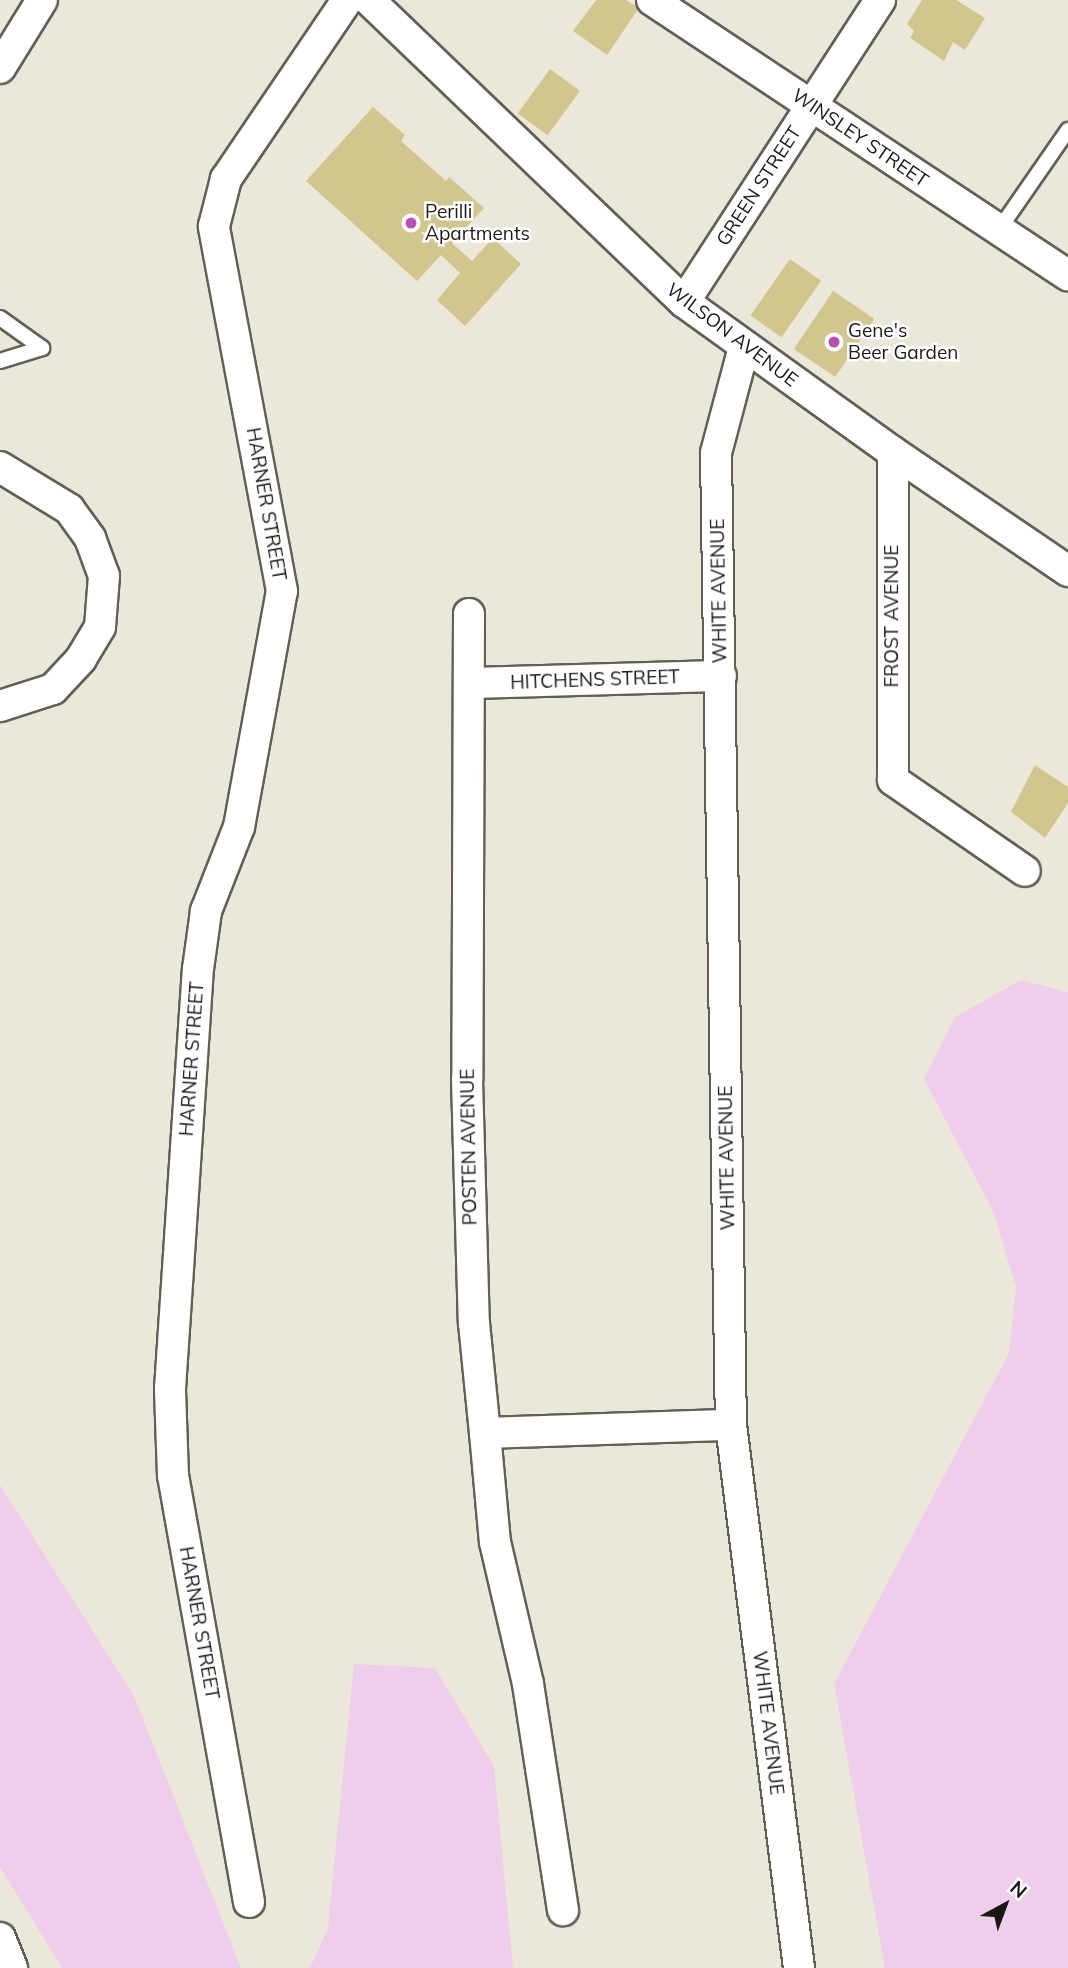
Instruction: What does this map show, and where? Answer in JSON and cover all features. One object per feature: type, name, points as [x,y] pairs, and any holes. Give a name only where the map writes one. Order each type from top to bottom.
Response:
[{"type":"street","points":[[0,68],[42,0]]},
{"type":"street","name":"HARNER STREET","points":[[249,1902],[173,1476],[170,1389],[199,957],[206,911],[239,827],[282,591],[214,226],[226,179],[347,0]]},
{"type":"street","name":"WILSON AVENUE","points":[[369,0],[684,302],[893,452],[1068,571]]},
{"type":"street","name":"WINSLEY STREET","points":[[652,0],[1068,275]]},
{"type":"street","name":"GREEN STREET","points":[[684,302],[880,0]]},
{"type":"street","name":"WHITE AVENUE","points":[[744,347],[716,453],[731,1425],[799,1968]]},
{"type":"street","name":"FROST AVENUE","points":[[893,452],[893,780],[1025,871]]},
{"type":"street","points":[[0,467],[69,509],[90,538],[104,576],[100,627],[81,659],[52,689],[0,706]]},
{"type":"street","name":"POSTEN AVENUE","points":[[469,614],[467,1080],[474,1323],[495,1542],[528,1684],[563,1910]]},
{"type":"street","name":"HITCHENS STREET","points":[[470,683],[721,676]]},
{"type":"street","points":[[485,1433],[731,1425]]},
{"type":"street","points":[[0,1938],[12,1968]]},
{"type":"lane","points":[[998,231],[1068,130]]},
{"type":"lane","points":[[0,318],[42,348],[0,361]]},
{"type":"shaded area","points":[[1021,980],[1068,992],[1068,1968],[885,1968],[834,1684],[1009,1353],[1016,1287],[993,1211],[924,1079],[955,1017]]},
{"type":"shaded area","points":[[0,1485],[134,1696],[241,1968],[62,1968],[0,1867]]},
{"type":"shaded area","points":[[354,1664],[435,1668],[494,1766],[513,1968],[310,1968],[328,1928]]},
{"type":"building","points":[[596,0],[626,0],[639,8],[607,55],[573,31]]},
{"type":"building","points":[[922,0],[956,0],[985,18],[965,50],[953,42],[944,61],[910,38],[914,31],[907,24]]},
{"type":"building","points":[[550,69],[580,91],[548,135],[518,113]]},
{"type":"building","name":"Perilli Apartments","points":[[373,107],[405,135],[401,141],[446,181],[449,177],[484,208],[452,243],[472,261],[493,238],[521,264],[465,326],[437,300],[460,273],[441,255],[417,281],[306,181]]},
{"type":"building","points":[[790,259],[821,281],[782,337],[750,316]]},
{"type":"building","points":[[833,291],[874,319],[835,377],[794,349]]},
{"type":"building","points":[[1035,765],[1068,787],[1068,803],[1045,838],[1011,812]]},
{"type":"place","name":"Perilli Apartments","points":[[411,223]]},
{"type":"place","name":"Gene's Beer Garden","points":[[834,342]]}]
